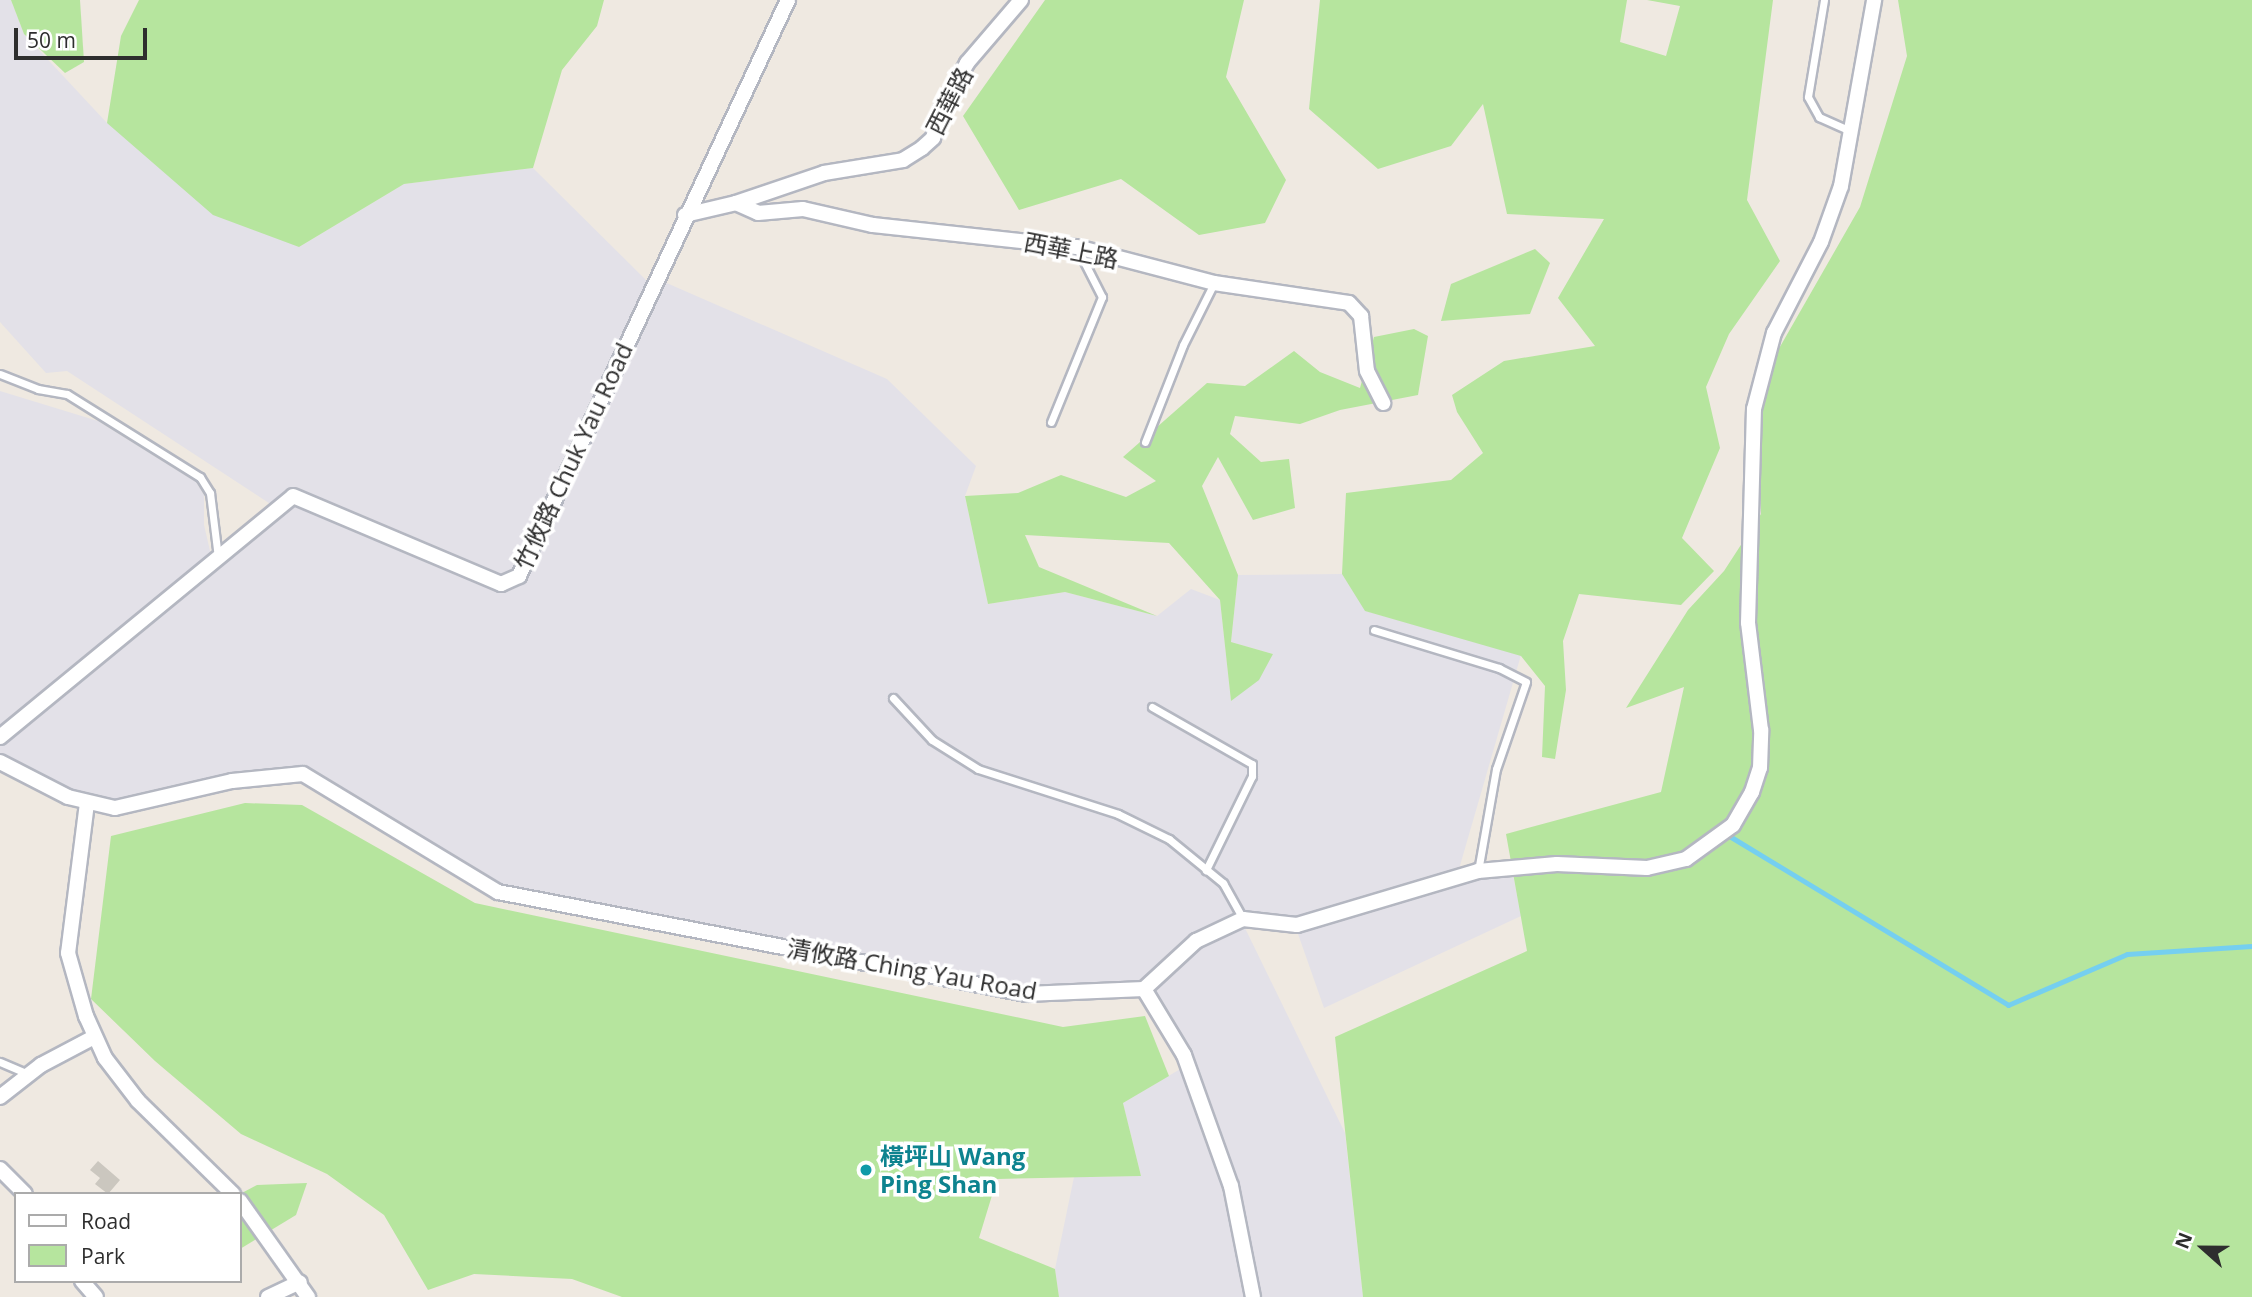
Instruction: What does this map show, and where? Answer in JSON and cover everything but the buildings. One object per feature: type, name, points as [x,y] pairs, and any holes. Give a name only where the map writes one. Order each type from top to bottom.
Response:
[{"type":"street","name":"竹攸路 Chuk Yau Road","points":[[0,737],[293,496],[501,584],[511,583],[519,576],[685,215],[788,0]]},
{"type":"street","name":"西華路","points":[[736,203],[824,173],[903,160],[922,148],[933,138],[941,110],[967,63],[1021,0]]},
{"type":"street","points":[[1253,1297],[1231,1186],[1184,1055],[1144,989],[1196,941],[1243,919],[1297,925],[1478,871],[1557,864],[1637,869],[1674,863],[1716,841],[1746,805],[1762,755],[1748,623],[1752,441],[1757,393],[1780,319],[1828,225],[1853,132],[1874,0]]},
{"type":"street","name":"西華上路","points":[[685,215],[736,203],[758,213],[803,209],[873,225],[1077,247],[1214,283],[1349,303],[1361,316],[1367,371],[1383,403]]},
{"type":"street","name":"清攸路 Ching Yau Road","points":[[0,762],[87,803],[115,808],[232,781],[303,774],[498,892],[1027,994],[1144,989]]},
{"type":"street","points":[[87,803],[68,953],[94,1037],[138,1101],[231,1192]]},
{"type":"street","points":[[0,1097],[29,1074],[94,1037]]},
{"type":"street","points":[[0,1169],[23,1192]]},
{"type":"street","points":[[242,1204],[300,1282],[308,1297]]},
{"type":"street","points":[[268,1297],[300,1282]]},
{"type":"street","points":[[84,1283],[96,1297]]},
{"type":"lane","points":[[1824,0],[1808,97],[1823,121],[1853,132]]},
{"type":"lane","points":[[1051,422],[1102,297],[1077,247]]},
{"type":"lane","points":[[1144,442],[1183,345],[1214,283]]},
{"type":"lane","points":[[0,374],[38,389],[67,394],[200,477],[210,494],[218,558]]},
{"type":"lane","points":[[1374,630],[1499,668],[1526,682],[1496,769],[1478,871]]},
{"type":"lane","points":[[893,698],[932,740],[978,769],[1118,814],[1169,839],[1223,883],[1243,919]]},
{"type":"lane","points":[[1152,707],[1252,764],[1252,776],[1206,870]]},
{"type":"lane","points":[[0,1062],[29,1074]]},
{"type":"shaded area","points":[[0,0],[11,0],[24,34],[107,123],[299,247],[404,184],[533,168],[647,281],[513,572],[501,578],[292,488],[272,505],[67,371],[46,373],[0,322]]},
{"type":"shaded area","points":[[662,281],[887,379],[976,466],[965,496],[988,604],[1065,592],[1157,616],[1191,589],[1220,600],[1231,701],[1273,654],[1231,642],[1238,575],[1342,574],[1366,611],[1521,655],[1459,869],[1296,918],[1242,912],[1141,982],[1027,987],[501,885],[304,767],[231,774],[115,801],[71,791],[0,755],[0,745],[294,503],[500,591],[514,589],[524,581]]},
{"type":"shaded area","points":[[0,391],[98,421],[196,482],[204,495],[204,525],[211,555],[0,728]]},
{"type":"shaded area","points":[[1513,874],[1521,916],[1324,1008],[1297,931],[1479,877]]},
{"type":"shaded area","points":[[1244,926],[1345,1133],[1363,1297],[1260,1297],[1237,1184],[1152,990],[1200,947]]},
{"type":"shaded area","points":[[1182,1068],[1224,1188],[1246,1297],[1059,1297],[1055,1269],[1074,1177],[1141,1176],[1123,1103]]},
{"type":"green space","points":[[11,0],[80,0],[84,62],[65,73],[24,34]]},
{"type":"green space","points":[[139,0],[604,0],[597,26],[562,70],[533,168],[404,184],[299,247],[213,215],[107,123],[121,36]]},
{"type":"green space","points":[[1045,0],[1244,0],[1226,77],[1286,180],[1265,223],[1199,235],[1121,179],[1019,210],[963,116]]},
{"type":"green space","points":[[1320,0],[1627,0],[1620,42],[1666,56],[1680,6],[1647,0],[1773,0],[1747,200],[1780,261],[1729,334],[1706,387],[1720,448],[1682,538],[1714,571],[1681,605],[1579,594],[1563,641],[1566,690],[1555,759],[1542,757],[1545,686],[1521,656],[1365,611],[1342,574],[1346,493],[1451,480],[1483,453],[1457,412],[1452,395],[1504,361],[1595,346],[1558,298],[1604,219],[1507,214],[1483,104],[1451,146],[1378,169],[1309,109]]},
{"type":"green space","points":[[1898,0],[2252,0],[2252,1297],[1363,1297],[1335,1037],[1527,951],[1506,834],[1661,792],[1684,687],[1626,708],[1688,610],[1724,571],[1761,514],[1757,387],[1860,207],[1907,56]]},
{"type":"green space","points":[[1535,249],[1550,263],[1530,314],[1441,321],[1451,284]]},
{"type":"green space","points":[[1414,329],[1428,336],[1418,395],[1340,410],[1300,424],[1235,416],[1230,434],[1261,462],[1289,459],[1295,508],[1253,520],[1218,457],[1202,486],[1238,575],[1231,642],[1273,654],[1259,680],[1231,701],[1220,600],[1169,543],[1025,535],[1039,567],[1157,616],[1065,592],[988,604],[965,496],[1018,493],[1061,475],[1126,497],[1156,481],[1123,457],[1207,383],[1245,386],[1294,351],[1320,372],[1360,388],[1374,337]]},
{"type":"green space","points":[[245,803],[302,805],[475,903],[1063,1027],[1145,1016],[1169,1076],[1123,1103],[1141,1176],[997,1179],[979,1238],[1055,1269],[1059,1297],[622,1297],[572,1279],[474,1274],[428,1290],[384,1215],[327,1174],[241,1134],[155,1061],[91,999],[111,836]]},
{"type":"green space","points":[[307,1183],[296,1215],[242,1248],[242,1193],[257,1185]]},
{"type":"waterway","points":[[1726,834],[2008,1005],[2127,954],[2252,946]]},
{"type":"place","name":"橫坪山 Wang Ping Shan","points":[[866,1170]]}]
